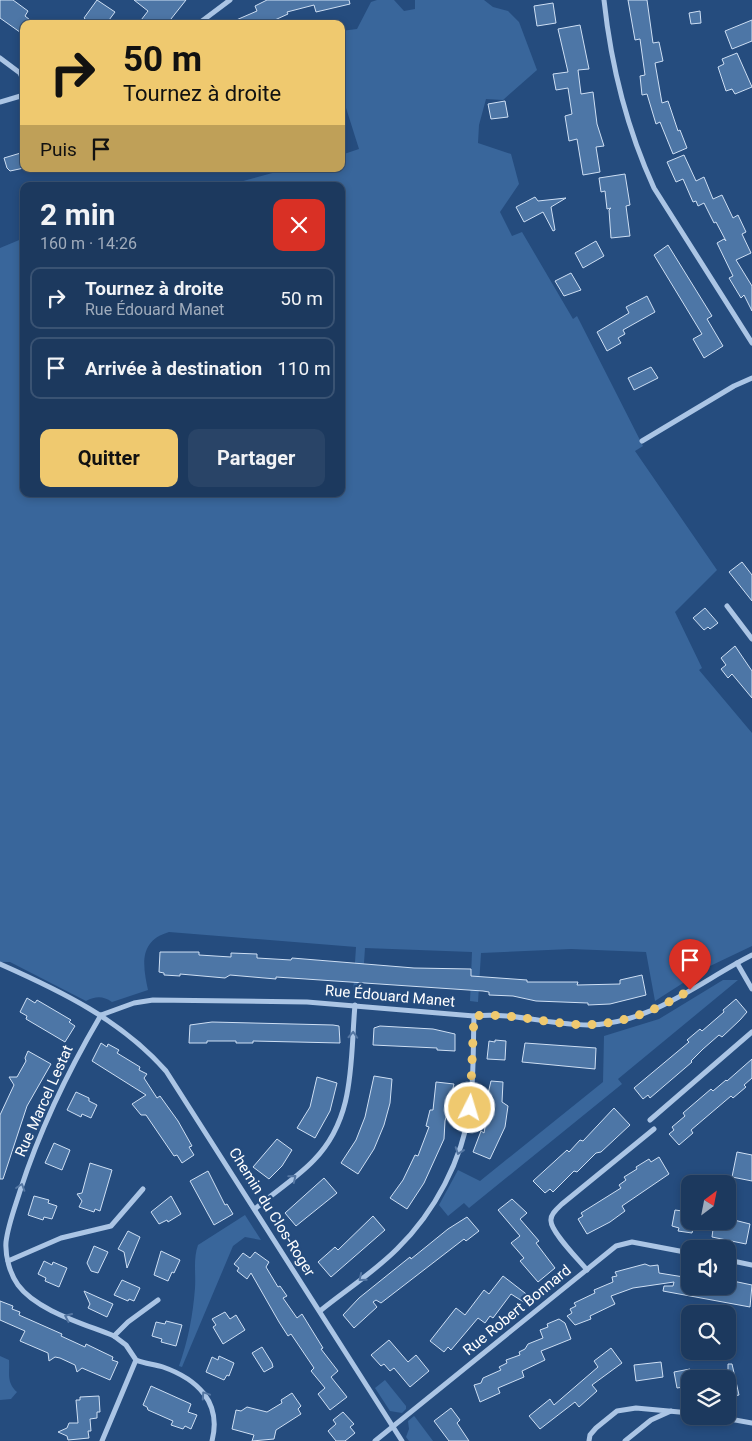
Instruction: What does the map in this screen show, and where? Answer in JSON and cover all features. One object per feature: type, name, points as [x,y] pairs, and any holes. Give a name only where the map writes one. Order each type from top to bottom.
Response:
[{"type":"street","points":[[203,20],[230,0]]},
{"type":"street","points":[[604,0],[616,76],[643,163],[654,188],[752,343]]},
{"type":"street","points":[[0,58],[20,73]]},
{"type":"street","points":[[0,102],[20,96]]},
{"type":"street","points":[[642,441],[734,386],[752,378]]},
{"type":"street","points":[[727,606],[752,639]]},
{"type":"street","name":"Rue Édouard Manet","points":[[101,1015],[134,1003],[153,1000],[355,1005],[474,1016],[496,1014],[588,1025],[619,1021],[663,1006],[752,955]]},
{"type":"street","points":[[737,963],[752,989]]},
{"type":"street","name":"Chemin du Clos-Roger","points":[[0,964],[54,989],[101,1015],[138,1041],[166,1071],[402,1441]]},
{"type":"street","points":[[255,1209],[311,1163],[335,1132],[349,1094],[355,1005]]},
{"type":"street","name":"Rue Marcel Lestat","points":[[101,1015],[68,1075],[33,1154],[6,1242],[8,1261],[17,1284],[33,1300],[114,1336],[126,1345],[136,1360]]},
{"type":"street","points":[[320,1311],[387,1258],[408,1237],[426,1215],[448,1177],[462,1140],[470,1108],[474,1016]]},
{"type":"street","points":[[650,1120],[752,1032]]},
{"type":"street","points":[[587,1270],[554,1229],[550,1221],[562,1204],[654,1130]]},
{"type":"street","points":[[8,1261],[61,1238],[111,1226],[143,1189]]},
{"type":"street","name":"Rue Robert Bonnard","points":[[375,1441],[616,1246],[626,1242],[681,1251]]},
{"type":"street","points":[[736,1262],[752,1265]]},
{"type":"street","points":[[114,1336],[128,1322],[158,1300]]},
{"type":"street","points":[[102,1441],[136,1360],[179,1374],[199,1386],[212,1407],[215,1424],[212,1441]]},
{"type":"street","points":[[589,1441],[590,1435],[596,1428],[617,1411],[636,1408],[681,1412]]},
{"type":"street","points":[[624,1441],[651,1420],[672,1410]]},
{"type":"street","points":[[736,1420],[752,1423]]},
{"type":"shaded area","points":[[394,0],[404,11],[415,9],[415,0],[484,0],[493,7],[508,11],[519,22],[537,70],[503,100],[486,99],[479,125],[478,143],[511,154],[519,184],[500,212],[512,236],[522,232],[573,319],[577,316],[643,446],[635,451],[717,570],[675,612],[702,668],[699,670],[752,733],[752,946],[708,967],[655,1001],[646,952],[571,949],[481,953],[478,1002],[470,1001],[472,952],[365,948],[362,993],[353,993],[356,947],[169,932],[152,941],[147,948],[144,963],[148,990],[112,1002],[99,997],[86,1001],[10,962],[0,962],[0,248],[20,240],[20,497],[345,497],[345,182],[240,182],[276,172],[345,172],[345,154],[359,149],[345,105],[345,30],[357,29],[371,2]]},
{"type":"shaded area","points":[[723,980],[738,980],[618,1079],[622,1084],[469,1208],[464,1203],[448,1216],[439,1205],[458,1170],[480,1181],[603,1082],[604,1036],[659,1019]]},
{"type":"shaded area","points":[[245,1215],[261,1240],[245,1237],[233,1246],[182,1367],[179,1366],[191,1318],[198,1245]]},
{"type":"shaded area","points":[[0,1356],[9,1360],[11,1385],[17,1392],[11,1399],[0,1400]]},
{"type":"shaded area","points":[[385,1380],[406,1406],[402,1413],[390,1411],[375,1388]]},
{"type":"shaded area","points":[[414,1416],[433,1441],[409,1441],[406,1437],[409,1429],[408,1421]]},
{"type":"building","points":[[0,0],[13,0],[28,11],[25,16],[30,20],[20,20],[20,32],[0,18]]},
{"type":"building","points":[[97,0],[115,12],[109,20],[86,20],[84,18]]},
{"type":"building","points":[[134,0],[186,0],[170,20],[141,20],[148,11]]},
{"type":"building","points":[[267,0],[349,0],[350,4],[316,12],[314,5],[287,12],[288,14],[275,20],[236,20],[257,11],[255,6]]},
{"type":"building","points":[[628,0],[647,0],[653,43],[659,42],[663,61],[655,63],[662,103],[668,101],[678,131],[680,130],[687,148],[673,154],[660,122],[656,124],[647,94],[642,95],[640,76],[645,75],[640,39],[635,40]]},
{"type":"building","points":[[553,3],[556,23],[537,26],[534,6]]},
{"type":"building","points":[[700,11],[701,23],[691,24],[689,13]]},
{"type":"building","points":[[752,20],[752,41],[732,49],[725,31]]},
{"type":"building","points":[[580,25],[589,69],[578,70],[581,94],[593,92],[597,124],[604,146],[596,147],[600,172],[583,175],[577,139],[569,141],[565,116],[572,114],[568,88],[556,90],[553,74],[568,72],[558,29]]},
{"type":"building","points":[[737,53],[752,87],[735,94],[732,89],[726,91],[718,67],[724,64],[722,59]]},
{"type":"building","points":[[505,101],[508,117],[491,119],[488,104]]},
{"type":"building","points":[[20,153],[20,169],[10,171],[4,158]]},
{"type":"building","points":[[684,155],[696,181],[704,177],[713,199],[722,195],[733,218],[738,215],[746,232],[742,234],[751,253],[736,260],[752,286],[752,311],[744,295],[741,298],[729,278],[733,276],[717,243],[724,239],[726,241],[716,222],[714,223],[704,203],[698,206],[696,201],[693,202],[683,179],[676,182],[667,162]]},
{"type":"building","points":[[625,174],[630,205],[626,206],[630,236],[611,238],[609,210],[611,208],[607,209],[605,191],[601,192],[599,178]]},
{"type":"building","points":[[535,197],[538,201],[566,198],[551,207],[555,230],[553,231],[543,212],[524,222],[516,207]]},
{"type":"building","points":[[596,241],[604,256],[583,268],[575,253]]},
{"type":"building","points":[[668,245],[712,316],[707,319],[723,346],[704,358],[693,339],[702,334],[654,255]]},
{"type":"building","points":[[571,273],[581,290],[564,296],[555,281]]},
{"type":"building","points":[[647,296],[655,312],[623,330],[625,334],[618,338],[621,343],[607,351],[597,332],[629,313],[626,307]]},
{"type":"building","points":[[651,367],[658,378],[634,390],[628,378]]},
{"type":"building","points":[[742,562],[752,575],[752,601],[729,572]]},
{"type":"building","points":[[705,608],[718,623],[710,629],[708,627],[704,630],[693,618]]},
{"type":"building","points":[[735,646],[752,671],[752,698],[732,674],[728,678],[721,669],[726,665],[721,658]]},
{"type":"building","points":[[160,952],[199,952],[199,955],[231,957],[231,953],[257,954],[257,958],[291,960],[292,958],[414,968],[471,969],[471,976],[527,980],[527,982],[578,982],[577,985],[620,984],[620,980],[642,975],[646,995],[610,1004],[588,1005],[588,1003],[536,1001],[513,996],[489,995],[489,992],[483,991],[276,977],[276,979],[230,975],[225,978],[180,974],[180,976],[164,975],[164,973],[159,972]]},
{"type":"building","points":[[27,998],[35,1003],[37,1000],[71,1020],[69,1022],[75,1026],[65,1042],[26,1019],[27,1016],[20,1012]]},
{"type":"building","points":[[736,999],[747,1012],[740,1020],[722,1037],[719,1035],[692,1062],[650,1098],[648,1095],[643,1099],[634,1088],[689,1042],[687,1040],[700,1029],[702,1031],[724,1012],[723,1010]]},
{"type":"building","points":[[212,1022],[333,1025],[339,1026],[340,1043],[253,1041],[253,1043],[236,1043],[236,1041],[207,1041],[207,1043],[189,1043],[190,1025]]},
{"type":"building","points":[[380,1026],[433,1029],[455,1034],[455,1051],[437,1050],[437,1048],[373,1045],[374,1028]]},
{"type":"building","points":[[495,1040],[506,1041],[505,1060],[487,1059],[489,1041],[495,1042]]},
{"type":"building","points":[[101,1043],[107,1047],[108,1044],[119,1050],[117,1053],[140,1067],[139,1070],[147,1074],[144,1078],[157,1098],[160,1096],[178,1121],[192,1146],[189,1147],[194,1155],[182,1163],[177,1155],[174,1156],[146,1115],[141,1115],[132,1104],[146,1095],[92,1061]]},
{"type":"building","points":[[525,1043],[596,1048],[595,1069],[522,1062]]},
{"type":"building","points":[[28,1051],[51,1064],[27,1106],[3,1179],[0,1179],[0,1115],[14,1085],[9,1077],[17,1077],[26,1061],[25,1058]]},
{"type":"building","points":[[752,1059],[752,1078],[744,1085],[746,1087],[733,1098],[731,1096],[691,1130],[693,1133],[679,1145],[669,1134],[674,1130],[672,1127],[685,1116],[683,1113],[711,1089],[713,1091],[727,1081]]},
{"type":"building","points":[[374,1076],[392,1079],[390,1103],[384,1125],[374,1149],[358,1174],[341,1163],[356,1140],[365,1117]]},
{"type":"building","points":[[317,1077],[337,1083],[330,1111],[315,1138],[297,1128],[310,1107]]},
{"type":"building","points":[[491,1081],[503,1082],[502,1102],[508,1106],[505,1127],[490,1159],[473,1152],[481,1131],[484,1133],[490,1098],[487,1098]]},
{"type":"building","points":[[436,1082],[454,1084],[445,1121],[444,1139],[424,1183],[407,1209],[390,1198],[403,1180],[415,1155],[418,1156],[429,1127],[426,1126],[430,1110],[433,1110]]},
{"type":"building","points":[[76,1092],[89,1098],[89,1101],[97,1105],[91,1118],[82,1114],[81,1117],[67,1110]]},
{"type":"building","points":[[614,1108],[630,1125],[601,1152],[596,1153],[577,1172],[574,1171],[553,1192],[550,1189],[545,1193],[533,1181],[567,1150],[569,1152],[580,1140],[583,1141]]},
{"type":"building","points":[[277,1139],[292,1150],[282,1166],[269,1179],[253,1167]]},
{"type":"building","points":[[54,1143],[70,1150],[62,1170],[45,1163]]},
{"type":"building","points":[[737,1152],[752,1155],[752,1181],[736,1178],[736,1175],[732,1175]]},
{"type":"building","points":[[659,1157],[669,1174],[622,1206],[625,1211],[610,1222],[587,1234],[578,1219],[583,1216],[581,1213],[621,1188],[619,1185],[626,1180],[624,1177],[637,1169],[636,1167],[649,1159],[651,1162]]},
{"type":"building","points":[[90,1163],[112,1170],[100,1211],[95,1209],[94,1212],[79,1207],[82,1201],[77,1194],[82,1193]]},
{"type":"building","points":[[208,1171],[225,1205],[227,1204],[233,1214],[214,1225],[190,1181]]},
{"type":"building","points":[[324,1178],[337,1193],[296,1226],[285,1213]]},
{"type":"building","points":[[34,1196],[49,1200],[48,1203],[57,1206],[52,1219],[44,1217],[43,1220],[28,1215]]},
{"type":"building","points":[[171,1196],[181,1214],[168,1222],[167,1220],[159,1224],[151,1212]]},
{"type":"building","points":[[512,1199],[527,1213],[520,1219],[539,1241],[536,1243],[555,1268],[538,1282],[520,1261],[524,1258],[511,1243],[520,1236],[498,1210]]},
{"type":"building","points":[[675,1210],[681,1211],[681,1230],[693,1230],[692,1233],[678,1231],[679,1228],[672,1226]]},
{"type":"building","points":[[373,1216],[385,1230],[331,1277],[318,1262],[335,1247],[338,1250]]},
{"type":"building","points":[[467,1217],[479,1231],[466,1241],[464,1239],[381,1303],[376,1300],[373,1302],[377,1307],[354,1328],[343,1315],[359,1298],[410,1257],[411,1259],[448,1229]]},
{"type":"building","points":[[736,1220],[750,1224],[746,1244],[736,1242],[736,1240],[712,1237],[713,1230],[736,1230]]},
{"type":"building","points":[[128,1231],[140,1237],[127,1268],[124,1252],[118,1249]]},
{"type":"building","points":[[94,1246],[108,1252],[98,1273],[91,1271],[87,1263]]},
{"type":"building","points":[[161,1251],[180,1260],[168,1281],[154,1275]]},
{"type":"building","points":[[255,1252],[269,1262],[266,1267],[278,1287],[280,1286],[287,1296],[283,1298],[297,1318],[302,1314],[323,1348],[321,1349],[338,1371],[331,1377],[347,1397],[330,1410],[318,1394],[325,1388],[311,1371],[314,1368],[291,1334],[288,1336],[251,1273],[247,1279],[237,1271],[239,1268],[234,1264],[243,1253],[250,1258]]},
{"type":"building","points":[[44,1261],[52,1265],[53,1262],[67,1268],[59,1287],[45,1281],[46,1278],[38,1274]]},
{"type":"building","points":[[645,1264],[650,1266],[658,1265],[659,1273],[681,1277],[681,1294],[663,1291],[664,1286],[673,1286],[674,1282],[633,1288],[611,1296],[615,1304],[590,1316],[591,1319],[575,1325],[567,1316],[572,1313],[570,1309],[576,1306],[574,1303],[595,1293],[594,1290],[613,1282],[612,1277],[617,1276],[615,1272]]},
{"type":"building","points":[[503,1276],[534,1300],[530,1306],[511,1294],[493,1318],[490,1316],[485,1323],[478,1318],[451,1350],[448,1347],[444,1352],[430,1341],[456,1308],[465,1315],[484,1290],[489,1294]]},
{"type":"building","points":[[122,1280],[140,1288],[134,1301],[129,1299],[128,1301],[114,1295]]},
{"type":"building","points":[[736,1282],[752,1285],[750,1307],[685,1295],[736,1295]]},
{"type":"building","points":[[84,1291],[113,1304],[107,1317],[88,1308],[90,1304]]},
{"type":"building","points":[[0,1301],[13,1306],[12,1309],[20,1312],[19,1315],[62,1334],[61,1336],[85,1347],[86,1344],[113,1357],[112,1360],[118,1362],[110,1380],[82,1368],[77,1372],[75,1365],[60,1358],[55,1357],[49,1361],[48,1353],[20,1341],[25,1331],[0,1320]]},
{"type":"building","points":[[225,1312],[230,1319],[236,1315],[245,1330],[223,1344],[213,1327],[216,1325],[212,1319]]},
{"type":"building","points":[[559,1319],[565,1323],[571,1339],[541,1351],[545,1360],[522,1371],[524,1377],[498,1388],[500,1393],[480,1402],[474,1385],[481,1383],[483,1378],[501,1370],[499,1367],[507,1363],[506,1360],[520,1355],[519,1352],[525,1349],[528,1344],[543,1338],[540,1330],[548,1327],[547,1324]]},
{"type":"building","points":[[166,1321],[182,1325],[176,1346],[161,1342],[162,1339],[152,1336],[156,1322],[165,1324]]},
{"type":"building","points":[[389,1340],[408,1362],[416,1355],[429,1371],[410,1387],[394,1368],[390,1371],[384,1364],[381,1366],[371,1355]]},
{"type":"building","points":[[262,1347],[273,1367],[264,1372],[252,1353]]},
{"type":"building","points":[[611,1348],[622,1363],[592,1385],[597,1391],[579,1407],[575,1402],[540,1429],[529,1416],[550,1399],[554,1405],[598,1367],[594,1361]]},
{"type":"building","points":[[219,1356],[234,1363],[229,1376],[227,1375],[224,1380],[206,1372],[212,1357],[218,1360]]},
{"type":"building","points":[[661,1362],[663,1377],[636,1381],[634,1365]]},
{"type":"building","points":[[728,1364],[732,1364],[733,1370],[728,1370]]},
{"type":"building","points":[[681,1371],[681,1387],[677,1388],[674,1372]]},
{"type":"building","points":[[736,1382],[739,1395],[736,1396]]},
{"type":"building","points":[[151,1386],[191,1404],[188,1412],[197,1415],[191,1429],[185,1426],[183,1429],[171,1425],[173,1421],[148,1410],[143,1405]]},
{"type":"building","points":[[292,1393],[301,1406],[298,1409],[301,1414],[276,1430],[274,1439],[252,1441],[254,1435],[232,1429],[236,1410],[241,1411],[247,1407],[267,1412],[282,1403],[281,1400]]},
{"type":"building","points":[[99,1396],[100,1412],[97,1412],[97,1418],[90,1419],[91,1431],[88,1431],[89,1438],[68,1440],[67,1436],[58,1432],[67,1428],[69,1423],[78,1423],[76,1400],[80,1400],[80,1397]]},
{"type":"building","points":[[451,1408],[460,1420],[457,1423],[469,1441],[449,1441],[434,1421]]},
{"type":"building","points":[[343,1412],[354,1424],[350,1427],[355,1433],[345,1441],[336,1441],[328,1431],[336,1424],[333,1420]]},
{"type":"route","points":[[470,1108],[474,1016],[496,1014],[570,1024],[602,1024],[651,1012],[690,990]]}]
